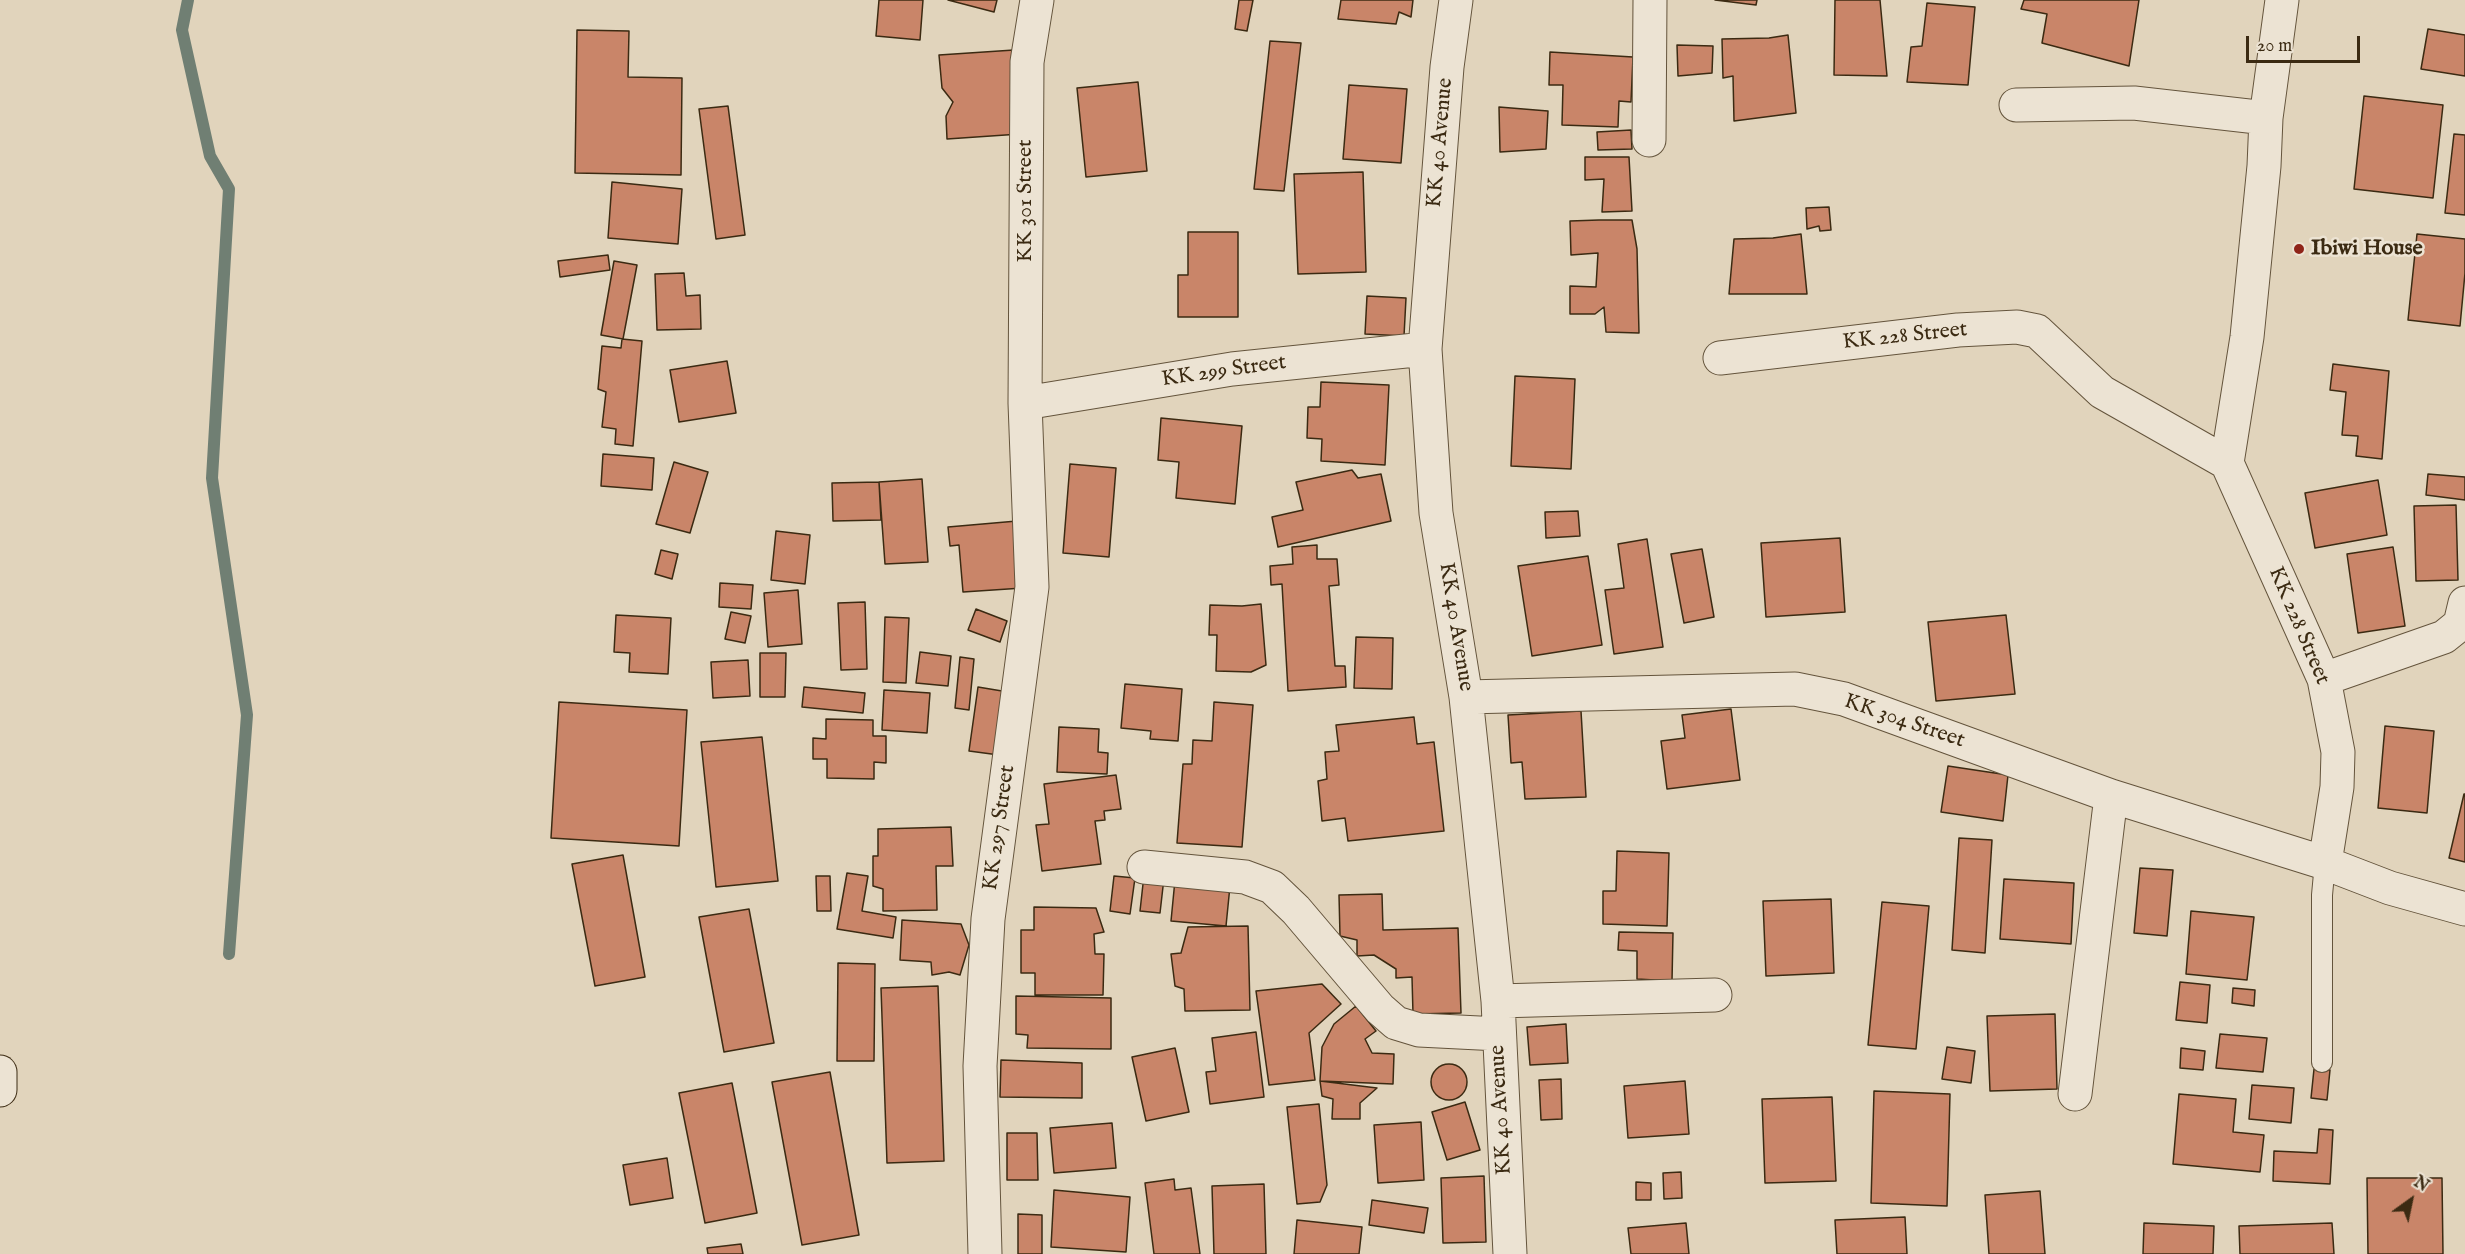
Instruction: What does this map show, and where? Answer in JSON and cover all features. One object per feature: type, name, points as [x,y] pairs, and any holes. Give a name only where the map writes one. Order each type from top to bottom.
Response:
[{"type":"street","name":"KK 301 Street","points":[[1025,403],[1028,62],[1037,0]]},
{"type":"street","name":"KK 40 Avenue","points":[[1456,0],[1447,67],[1425,349],[1436,513],[1466,697],[1498,1001],[1510,1254]]},
{"type":"street","points":[[1649,140],[1650,0]]},
{"type":"street","points":[[2227,464],[2247,337],[2264,166],[2266,118],[2282,0]]},
{"type":"street","points":[[2016,105],[2134,103],[2266,118]]},
{"type":"street","name":"KK 228 Street","points":[[1720,357],[1958,330],[2017,327],[2037,331],[2102,392],[2227,464],[2324,679],[2338,752],[2337,787],[2325,863]]},
{"type":"street","name":"KK 299 Street","points":[[1025,403],[1232,369],[1425,349]]},
{"type":"street","name":"KK 297 Street","points":[[985,1254],[980,1066],[988,919],[1032,587],[1025,403]]},
{"type":"street","points":[[2324,679],[2444,638],[2460,624],[2465,603]]},
{"type":"street","name":"KK 304 Street","points":[[1466,697],[1795,689],[1844,699],[2111,796],[2325,863]]},
{"type":"street","points":[[2075,1094],[2111,796]]},
{"type":"street","points":[[2325,863],[2390,888],[2465,909]]},
{"type":"street","points":[[1144,867],[1245,877],[1272,886],[1296,910],[1380,1009],[1396,1023],[1419,1030],[1499,1034]]},
{"type":"street","points":[[1498,1001],[1715,996]]},
{"type":"lane","points":[[2322,1062],[2322,895],[2325,863]]},
{"type":"building","points":[[879,0],[923,0],[920,40],[876,36]]},
{"type":"building","points":[[948,0],[997,0],[994,12]]},
{"type":"building","points":[[1239,0],[1253,0],[1247,31],[1235,29]]},
{"type":"building","points":[[1341,0],[1413,0],[1411,17],[1399,12],[1396,24],[1338,19]]},
{"type":"building","points":[[1715,0],[1757,0],[1756,5]]},
{"type":"building","points":[[1835,0],[1880,0],[1887,76],[1834,75]]},
{"type":"building","points":[[2024,0],[2139,0],[2129,66],[2042,43],[2047,14],[2021,9]]},
{"type":"building","points":[[1927,3],[1975,7],[1968,85],[1907,82],[1911,47],[1922,46]]},
{"type":"building","points":[[2428,29],[2465,35],[2465,76],[2421,69]]},
{"type":"building","points":[[577,30],[629,31],[628,77],[682,78],[681,175],[575,173]]},
{"type":"building","points":[[1788,35],[1796,113],[1734,121],[1733,76],[1723,78],[1722,39],[1769,38]]},
{"type":"building","points":[[1270,41],[1301,43],[1284,191],[1254,189]]},
{"type":"building","points":[[1677,45],[1713,46],[1712,73],[1678,76]]},
{"type":"building","points":[[1014,50],[1020,134],[947,139],[946,116],[953,102],[942,88],[939,55]]},
{"type":"building","points":[[1550,52],[1633,57],[1631,102],[1619,101],[1618,127],[1562,125],[1563,85],[1549,85]]},
{"type":"building","points":[[1138,82],[1147,171],[1086,177],[1077,88]]},
{"type":"building","points":[[1349,85],[1407,89],[1401,163],[1343,159]]},
{"type":"building","points":[[2364,96],[2443,105],[2433,198],[2354,189]]},
{"type":"building","points":[[728,106],[745,235],[716,239],[699,109]]},
{"type":"building","points":[[1499,107],[1548,111],[1546,149],[1500,152]]},
{"type":"building","points":[[1631,130],[1632,149],[1598,150],[1597,132]]},
{"type":"building","points":[[2454,134],[2465,135],[2465,215],[2445,213]]},
{"type":"building","points":[[1585,157],[1629,157],[1632,211],[1602,212],[1604,179],[1585,180]]},
{"type":"building","points":[[1363,172],[1366,272],[1298,274],[1294,174]]},
{"type":"building","points":[[612,182],[682,189],[678,244],[608,238]]},
{"type":"building","points":[[1829,207],[1831,230],[1820,231],[1819,226],[1807,229],[1806,208]]},
{"type":"building","points":[[1632,220],[1637,249],[1639,333],[1606,332],[1604,307],[1595,314],[1570,314],[1570,286],[1596,287],[1598,253],[1571,255],[1570,221]]},
{"type":"building","points":[[1188,232],[1238,232],[1238,317],[1178,317],[1178,275],[1188,275]]},
{"type":"building","points":[[1801,234],[1807,294],[1729,294],[1734,239],[1773,238]]},
{"type":"building","points":[[2417,234],[2465,239],[2465,273],[2460,326],[2408,320]]},
{"type":"building","points":[[608,255],[610,270],[560,277],[558,261]]},
{"type":"building","points":[[614,261],[637,265],[623,339],[601,335]]},
{"type":"building","points":[[684,273],[686,296],[700,295],[701,329],[657,330],[655,274]]},
{"type":"building","points":[[1367,296],[1406,298],[1404,336],[1365,334]]},
{"type":"building","points":[[622,339],[642,341],[633,446],[615,444],[616,429],[602,427],[606,392],[598,389],[602,346],[621,348]]},
{"type":"building","points":[[727,361],[736,413],[679,422],[670,370]]},
{"type":"building","points":[[2333,364],[2389,371],[2382,459],[2356,456],[2358,436],[2342,435],[2346,392],[2330,390]]},
{"type":"building","points":[[1515,376],[1575,379],[1571,469],[1511,466]]},
{"type":"building","points":[[1321,382],[1389,385],[1385,465],[1321,461],[1322,439],[1307,438],[1308,407],[1320,407]]},
{"type":"building","points":[[1161,418],[1242,426],[1235,504],[1176,498],[1179,462],[1158,460]]},
{"type":"building","points":[[603,454],[654,458],[652,490],[601,486]]},
{"type":"building","points":[[674,462],[708,472],[690,533],[656,524]]},
{"type":"building","points":[[1070,464],[1116,468],[1109,557],[1063,553]]},
{"type":"building","points":[[1352,470],[1358,478],[1381,474],[1391,521],[1278,547],[1272,517],[1303,510],[1296,482]]},
{"type":"building","points":[[2428,474],[2465,477],[2465,500],[2426,495]]},
{"type":"building","points":[[922,479],[928,562],[885,564],[879,482]]},
{"type":"building","points":[[2378,480],[2387,535],[2315,548],[2305,493]]},
{"type":"building","points":[[879,482],[881,520],[833,521],[832,483]]},
{"type":"building","points":[[2456,505],[2458,580],[2416,581],[2414,506]]},
{"type":"building","points":[[1578,511],[1580,536],[1546,538],[1545,512]]},
{"type":"building","points":[[1017,521],[1023,588],[963,592],[959,545],[950,546],[948,527]]},
{"type":"building","points":[[776,531],[810,535],[805,584],[771,580]]},
{"type":"building","points":[[1840,538],[1845,612],[1766,617],[1761,543]]},
{"type":"building","points":[[1647,539],[1663,647],[1614,654],[1605,590],[1624,588],[1618,544]]},
{"type":"building","points":[[1317,545],[1317,559],[1337,559],[1339,585],[1329,586],[1335,666],[1345,666],[1346,687],[1288,691],[1282,584],[1271,585],[1270,566],[1293,564],[1292,547]]},
{"type":"building","points":[[2393,547],[2405,626],[2358,633],[2347,554]]},
{"type":"building","points":[[1702,549],[1714,617],[1684,623],[1671,554]]},
{"type":"building","points":[[661,550],[678,554],[672,579],[655,574]]},
{"type":"building","points":[[1588,556],[1602,645],[1532,656],[1518,566]]},
{"type":"building","points":[[720,583],[753,585],[751,609],[719,607]]},
{"type":"building","points":[[798,590],[802,644],[768,647],[764,593]]},
{"type":"building","points":[[865,602],[867,669],[841,670],[838,603]]},
{"type":"building","points":[[1261,604],[1266,665],[1251,672],[1216,671],[1217,635],[1209,635],[1210,605]]},
{"type":"building","points":[[976,609],[1007,621],[1000,642],[968,630]]},
{"type":"building","points":[[731,612],[751,616],[745,643],[725,639]]},
{"type":"building","points":[[616,615],[671,618],[668,674],[629,672],[630,653],[614,652]]},
{"type":"building","points":[[2006,615],[2015,694],[1936,701],[1928,622]]},
{"type":"building","points":[[885,617],[909,618],[906,683],[883,682]]},
{"type":"building","points":[[1356,637],[1393,638],[1392,689],[1354,688]]},
{"type":"building","points":[[920,652],[951,656],[948,686],[916,683]]},
{"type":"building","points":[[760,653],[786,653],[785,697],[760,697]]},
{"type":"building","points":[[960,657],[974,659],[969,710],[955,708]]},
{"type":"building","points":[[748,660],[750,696],[713,698],[711,662]]},
{"type":"building","points":[[1125,684],[1182,689],[1178,741],[1150,739],[1151,731],[1121,728]]},
{"type":"building","points":[[804,687],[865,693],[863,713],[802,707]]},
{"type":"building","points":[[978,687],[1008,692],[999,755],[969,751]]},
{"type":"building","points":[[884,690],[930,693],[927,733],[882,730]]},
{"type":"building","points":[[559,702],[687,710],[679,846],[551,838]]},
{"type":"building","points":[[1214,702],[1253,705],[1242,847],[1177,843],[1183,764],[1192,764],[1193,740],[1212,741]]},
{"type":"building","points":[[1731,709],[1740,780],[1667,789],[1661,741],[1685,738],[1682,715]]},
{"type":"building","points":[[1581,711],[1586,797],[1525,799],[1522,762],[1511,763],[1508,715]]},
{"type":"building","points":[[1414,717],[1417,744],[1434,742],[1444,831],[1348,841],[1345,818],[1322,821],[1318,781],[1327,779],[1325,752],[1339,751],[1336,725]]},
{"type":"building","points":[[826,719],[873,720],[873,736],[886,736],[886,763],[874,762],[874,779],[827,778],[827,759],[813,759],[813,738],[826,739]]},
{"type":"building","points":[[2385,726],[2434,731],[2427,813],[2378,808]]},
{"type":"building","points":[[1059,727],[1099,729],[1098,752],[1108,753],[1107,774],[1057,772]]},
{"type":"building","points":[[762,737],[778,881],[716,887],[701,742]]},
{"type":"building","points":[[1948,766],[2008,775],[2003,821],[1941,812]]},
{"type":"building","points":[[1116,775],[1121,809],[1104,811],[1105,820],[1095,821],[1101,864],[1042,871],[1036,825],[1049,824],[1044,784]]},
{"type":"building","points":[[2465,794],[2465,862],[2449,858]]},
{"type":"building","points":[[951,827],[953,866],[936,866],[937,910],[883,911],[883,889],[873,886],[873,856],[878,856],[878,829]]},
{"type":"building","points":[[1959,838],[1992,840],[1985,953],[1952,950]]},
{"type":"building","points":[[1617,851],[1669,853],[1667,926],[1603,924],[1603,891],[1616,891]]},
{"type":"building","points":[[623,855],[645,977],[595,986],[572,864]]},
{"type":"building","points":[[2140,868],[2173,870],[2167,936],[2134,933]]},
{"type":"building","points":[[847,873],[868,876],[862,911],[896,917],[893,938],[837,929]]},
{"type":"building","points":[[1144,875],[1164,878],[1160,913],[1140,911]]},
{"type":"building","points":[[816,876],[830,876],[831,911],[817,911]]},
{"type":"building","points":[[1114,876],[1135,878],[1130,914],[1110,911]]},
{"type":"building","points":[[2004,879],[2074,883],[2071,944],[2000,939]]},
{"type":"building","points":[[1175,880],[1230,886],[1226,926],[1171,921]]},
{"type":"building","points":[[1382,894],[1383,930],[1458,928],[1461,1013],[1413,1014],[1412,977],[1396,978],[1396,969],[1374,955],[1357,956],[1357,940],[1340,936],[1339,895]]},
{"type":"building","points":[[1831,899],[1834,973],[1766,976],[1763,901]]},
{"type":"building","points":[[1882,902],[1929,906],[1916,1049],[1868,1045]]},
{"type":"building","points":[[1034,907],[1096,908],[1104,932],[1094,934],[1095,954],[1104,954],[1103,995],[1035,995],[1035,973],[1021,973],[1021,930],[1034,930]]},
{"type":"building","points":[[749,909],[774,1043],[724,1052],[699,917]]},
{"type":"building","points":[[2191,911],[2254,917],[2247,980],[2186,974]]},
{"type":"building","points":[[902,920],[961,924],[969,945],[960,975],[949,972],[932,975],[931,962],[900,960]]},
{"type":"building","points":[[1248,926],[1250,1010],[1185,1011],[1184,989],[1175,986],[1171,954],[1181,953],[1188,927]]},
{"type":"building","points":[[1619,932],[1673,933],[1672,981],[1637,979],[1637,951],[1618,950]]},
{"type":"building","points":[[838,963],[875,964],[874,1061],[837,1061]]},
{"type":"building","points":[[2180,982],[2210,985],[2207,1023],[2176,1020]]},
{"type":"building","points":[[1322,984],[1341,1004],[1309,1033],[1315,1080],[1269,1085],[1256,991]]},
{"type":"building","points":[[938,986],[944,1161],[887,1163],[881,988]]},
{"type":"building","points":[[2233,988],[2255,990],[2254,1006],[2232,1003]]},
{"type":"building","points":[[1016,996],[1111,998],[1111,1049],[1027,1048],[1028,1035],[1016,1034]]},
{"type":"building","points":[[1356,1006],[1376,1031],[1365,1039],[1372,1053],[1394,1054],[1393,1084],[1320,1081],[1322,1047],[1334,1024]]},
{"type":"building","points":[[2055,1014],[2057,1089],[1990,1091],[1987,1016]]},
{"type":"building","points":[[1566,1024],[1568,1063],[1530,1065],[1527,1027]]},
{"type":"building","points":[[1256,1032],[1264,1097],[1210,1104],[1206,1072],[1216,1071],[1212,1038]]},
{"type":"building","points":[[2220,1034],[2267,1038],[2263,1072],[2216,1068]]},
{"type":"building","points":[[1947,1047],[1975,1051],[1971,1083],[1942,1079]]},
{"type":"building","points":[[1175,1048],[1189,1112],[1146,1121],[1132,1057]]},
{"type":"building","points":[[2181,1048],[2205,1051],[2203,1070],[2180,1068]]},
{"type":"building","points":[[1001,1060],[1082,1063],[1082,1098],[1000,1097]]},
{"type":"building","points":[[1449,1064],[1462,1069],[1467,1082],[1462,1095],[1449,1100],[1436,1095],[1431,1082],[1436,1069]]},
{"type":"building","points":[[2314,1069],[2330,1070],[2327,1100],[2311,1098]]},
{"type":"building","points":[[830,1072],[859,1235],[802,1245],[772,1082]]},
{"type":"building","points":[[1561,1079],[1562,1119],[1541,1120],[1539,1080]]},
{"type":"building","points":[[1320,1081],[1377,1088],[1360,1103],[1360,1119],[1332,1119],[1333,1099],[1322,1096]]},
{"type":"building","points":[[1685,1081],[1689,1134],[1628,1138],[1624,1086]]},
{"type":"building","points":[[732,1083],[757,1213],[705,1223],[679,1093]]},
{"type":"building","points":[[2252,1085],[2294,1088],[2291,1123],[2249,1119]]},
{"type":"building","points":[[1874,1091],[1950,1094],[1947,1206],[1871,1203]]},
{"type":"building","points":[[2179,1094],[2236,1099],[2233,1132],[2264,1135],[2260,1172],[2173,1164]]},
{"type":"building","points":[[1832,1097],[1836,1181],[1765,1183],[1762,1099]]},
{"type":"building","points":[[1465,1102],[1480,1150],[1447,1160],[1432,1112]]},
{"type":"building","points":[[1319,1104],[1327,1185],[1320,1202],[1297,1204],[1287,1107]]},
{"type":"building","points":[[1421,1122],[1424,1180],[1378,1183],[1374,1125]]},
{"type":"building","points":[[1112,1123],[1116,1168],[1054,1173],[1050,1128]]},
{"type":"building","points":[[2319,1129],[2333,1130],[2330,1184],[2273,1181],[2274,1151],[2317,1153]]},
{"type":"building","points":[[1007,1133],[1037,1133],[1038,1180],[1007,1180]]},
{"type":"building","points":[[667,1158],[673,1198],[630,1205],[623,1165]]},
{"type":"building","points":[[1681,1172],[1682,1198],[1664,1199],[1663,1173]]},
{"type":"building","points":[[1484,1176],[1486,1242],[1443,1243],[1441,1178]]},
{"type":"building","points":[[2367,1178],[2442,1178],[2443,1254],[2368,1254]]},
{"type":"building","points":[[1174,1179],[1175,1190],[1191,1188],[1200,1254],[1154,1254],[1145,1183]]},
{"type":"building","points":[[1636,1182],[1651,1183],[1651,1200],[1636,1200]]},
{"type":"building","points":[[1264,1184],[1266,1254],[1214,1254],[1212,1186]]},
{"type":"building","points":[[1054,1190],[1130,1197],[1126,1252],[1051,1247]]},
{"type":"building","points":[[2040,1191],[2045,1254],[1989,1254],[1985,1195]]},
{"type":"building","points":[[1372,1200],[1428,1208],[1424,1233],[1369,1225]]},
{"type":"building","points":[[1018,1214],[1042,1215],[1042,1254],[1018,1254]]},
{"type":"building","points":[[1905,1217],[1907,1254],[1837,1254],[1835,1220]]},
{"type":"building","points":[[1297,1220],[1362,1227],[1359,1254],[1294,1254]]},
{"type":"building","points":[[1686,1223],[1689,1254],[1631,1254],[1628,1228]]},
{"type":"building","points":[[2144,1223],[2214,1226],[2213,1254],[2143,1254]]},
{"type":"building","points":[[2332,1223],[2334,1254],[2240,1254],[2239,1226]]},
{"type":"building","points":[[741,1244],[743,1254],[708,1254],[707,1248]]},
{"type":"waterway","points":[[188,0],[182,30],[210,156],[229,189],[212,478],[247,715],[229,954]]},
{"type":"place","name":"Ibiwi House","points":[[2299,249]]}]
